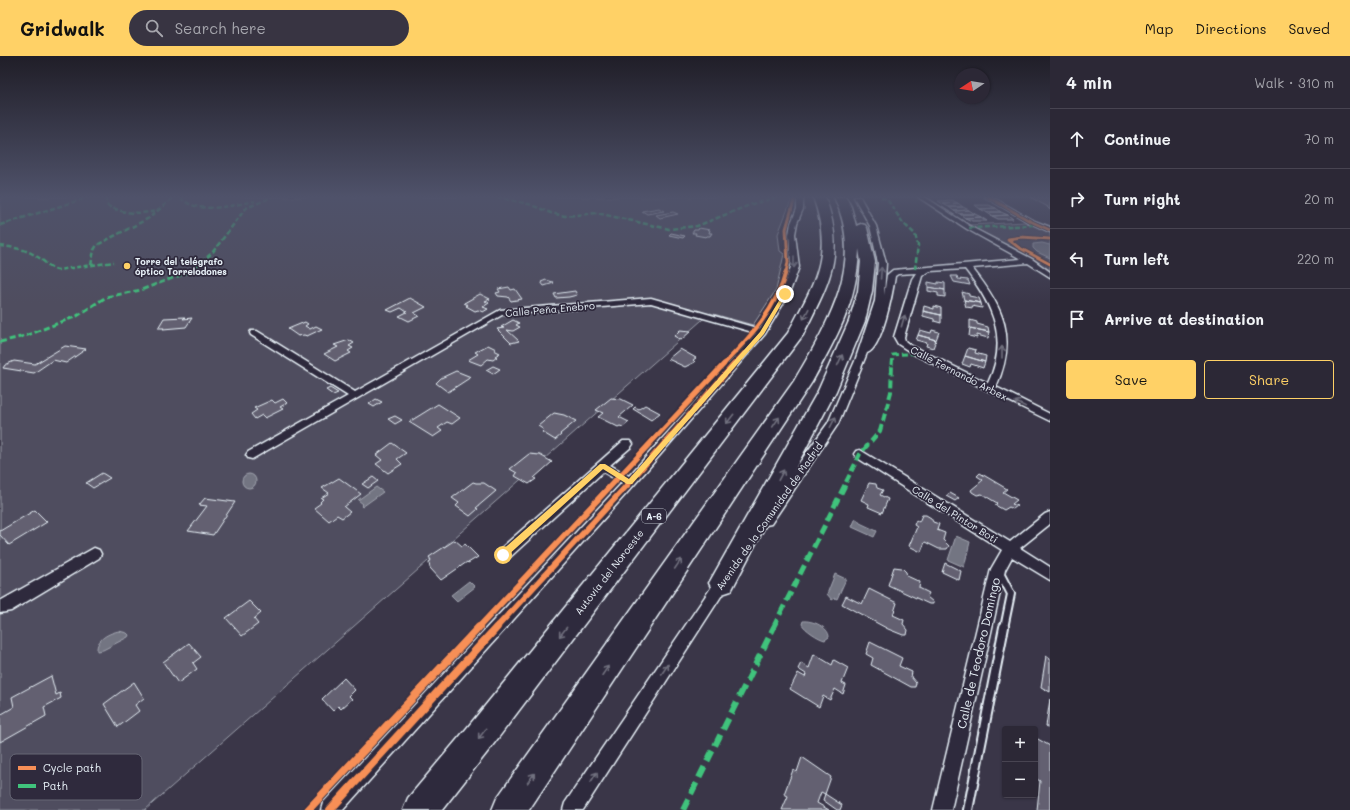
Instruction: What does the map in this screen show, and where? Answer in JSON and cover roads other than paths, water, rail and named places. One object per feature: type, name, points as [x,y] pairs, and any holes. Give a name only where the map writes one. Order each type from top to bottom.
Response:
[{"type":"highway","name":"Autovía del Noroeste","points":[[420,810],[503,708],[795,335],[818,292],[827,258],[828,232]]},
{"type":"highway","points":[[509,810],[804,382],[846,298],[853,258],[851,232]]},
{"type":"highway","points":[[722,583],[826,391],[857,321],[865,291],[868,262],[862,232]]},
{"type":"street","points":[[330,810],[630,482],[762,332],[785,294],[795,267],[792,232]]},
{"type":"street","name":"Avenida de la Comunidad de Madrid","points":[[572,810],[722,583],[833,424],[860,360],[879,301],[882,263],[875,232]]},
{"type":"street","points":[[976,232],[1029,261],[1050,275]]},
{"type":"street","points":[[860,360],[876,337],[887,302],[891,275],[896,272],[1029,261]]},
{"type":"street","points":[[967,266],[985,289],[996,310],[1002,331],[1002,359],[990,389]]},
{"type":"street","name":"Calle Fernando Arbex","points":[[929,269],[919,274],[916,279],[899,337],[901,342],[913,350],[1050,418]]},
{"type":"street","name":"Calle Peña Enebro","points":[[252,455],[500,313],[651,300],[762,332]]},
{"type":"street","points":[[254,333],[355,396]]},
{"type":"street","points":[[503,555],[627,444]]},
{"type":"street","name":"Calle del Pintor Boti","points":[[860,454],[1050,574]]},
{"type":"street","points":[[602,466],[630,482]]},
{"type":"street","name":"Calle de Teodoro Domingo","points":[[942,810],[998,569],[1010,548],[1050,517]]},
{"type":"street","points":[[0,607],[6,606],[94,554]]},
{"type":"lane","points":[[968,810],[1011,594],[998,569]]},
{"type":"water","points":[[1042,243],[1050,245],[1050,258],[1037,252],[1033,248],[1033,244]]},
{"type":"water","points":[[246,474],[252,474],[256,478],[256,484],[252,488],[246,488],[242,484],[242,478]]},
{"type":"water","points":[[376,487],[383,492],[362,507],[361,506],[363,504],[358,500]]},
{"type":"water","points":[[857,519],[860,523],[877,531],[874,537],[852,527]]},
{"type":"water","points":[[956,536],[970,542],[964,567],[948,560]]},
{"type":"water","points":[[835,574],[846,579],[837,599],[835,598],[832,600],[827,594]]},
{"type":"water","points":[[469,581],[475,587],[457,601],[451,595]]},
{"type":"water","points":[[803,621],[811,622],[823,627],[828,633],[829,637],[825,640],[816,636],[803,626]]},
{"type":"water","points":[[119,631],[127,633],[129,635],[128,637],[103,650],[97,651],[99,643],[104,637]]},
{"type":"place","name":"Torre del telégrafo óptico Torrelodones","points":[[127,266]]}]
